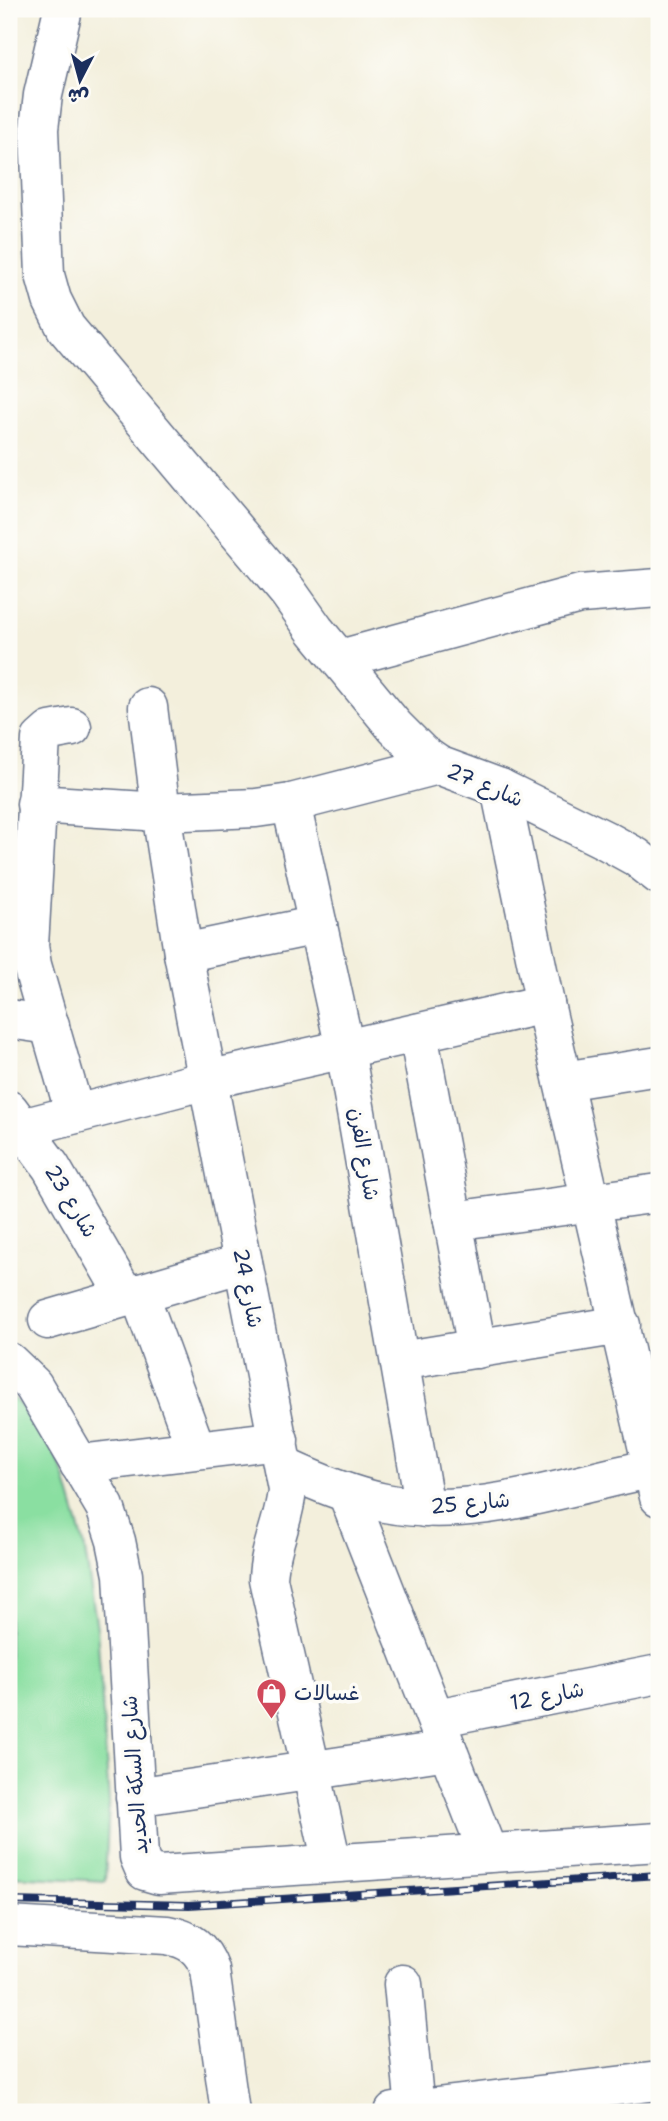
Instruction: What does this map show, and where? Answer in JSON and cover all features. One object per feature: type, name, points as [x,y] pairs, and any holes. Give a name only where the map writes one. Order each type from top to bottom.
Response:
[{"type":"street","name":"شارع 27","points":[[63,9],[43,95],[39,129],[45,275],[52,300],[66,328],[288,592],[315,630],[408,742],[438,765],[500,789],[626,852],[659,875]]},
{"type":"street","points":[[340,659],[580,594],[659,588]]},
{"type":"street","name":"شارع 24","points":[[148,707],[160,812],[183,953],[287,1489],[286,1510],[271,1554],[268,1579],[332,1863]]},
{"type":"street","points":[[72,727],[50,732],[41,739],[29,946],[75,1114]]},
{"type":"street","points":[[36,804],[160,812],[256,808],[291,803],[438,765]]},
{"type":"street","points":[[500,789],[545,1004],[657,1478]]},
{"type":"street","name":"شارع الفرن","points":[[291,803],[345,1049],[425,1508]]},
{"type":"street","points":[[183,953],[318,925]]},
{"type":"street","points":[[15,1119],[75,1114],[207,1080],[545,1004]]},
{"type":"street","points":[[9,1019],[50,1025]]},
{"type":"street","points":[[418,1033],[477,1349]]},
{"type":"street","points":[[563,1081],[659,1066]]},
{"type":"street","name":"شارع 23","points":[[15,1119],[133,1295],[196,1449]]},
{"type":"street","points":[[453,1221],[659,1193]]},
{"type":"street","points":[[48,1320],[243,1263]]},
{"type":"street","points":[[400,1361],[621,1325]]},
{"type":"street","name":"شارع السكة الحديد","points":[[9,1362],[33,1385],[105,1507],[116,1541],[123,1576],[139,1857],[141,1865],[152,1875],[659,1842]]},
{"type":"street","points":[[79,1464],[196,1449],[281,1454]]},
{"type":"street","name":"شارع 25","points":[[281,1454],[347,1493],[386,1503],[425,1508],[495,1504],[657,1478]]},
{"type":"street","points":[[347,1493],[488,1853]]},
{"type":"street","name":"شارع 12","points":[[135,1797],[312,1770],[659,1674]]},
{"type":"street","points":[[9,1926],[167,1935],[182,1938],[195,1945],[205,1956],[210,1970],[230,2112]]},
{"type":"street","points":[[403,1984],[405,2111],[659,2081]]},
{"type":"green space","points":[[9,1394],[49,1442],[64,1474],[84,1544],[97,1628],[109,1802],[105,1881],[9,1876]]},
{"type":"railway","points":[[9,1901],[189,1905],[659,1875]]},
{"type":"place","name":"غسالات","points":[[271,1720]]}]
